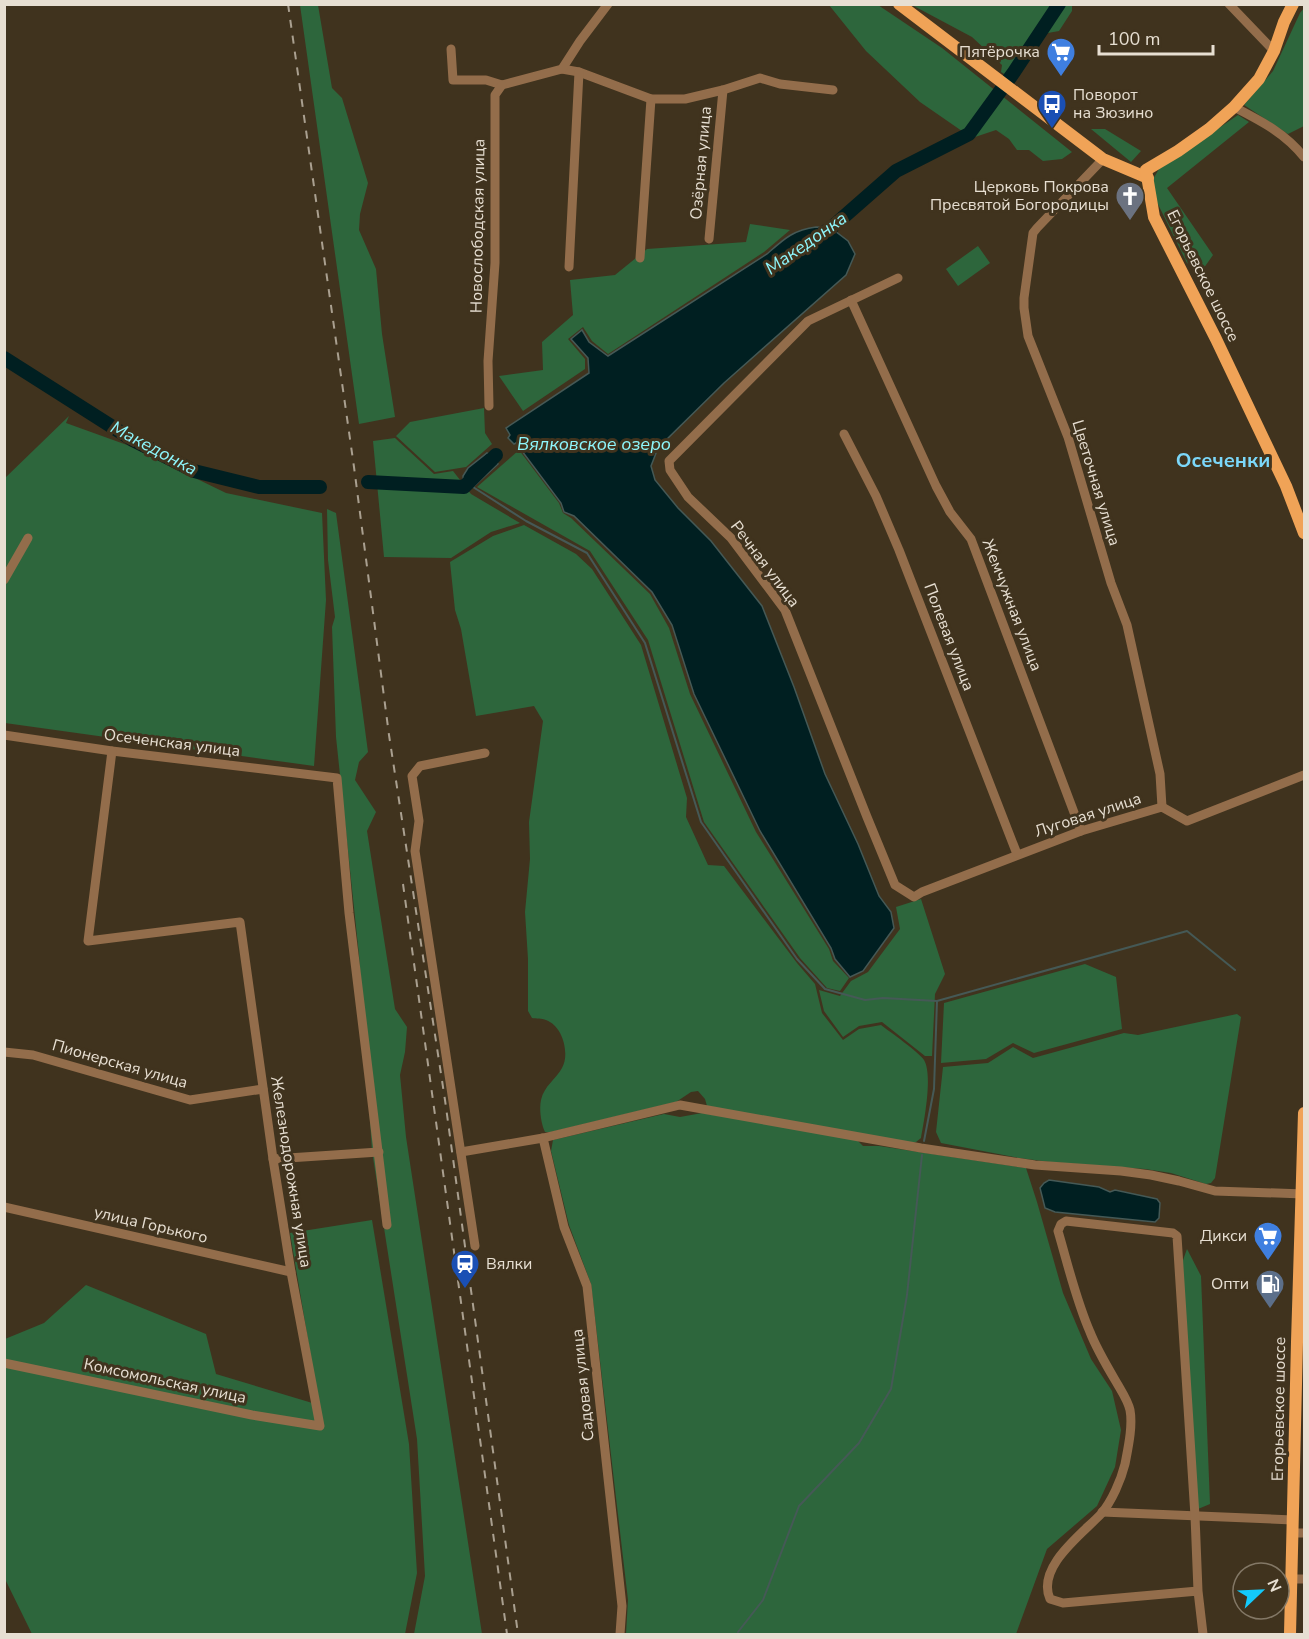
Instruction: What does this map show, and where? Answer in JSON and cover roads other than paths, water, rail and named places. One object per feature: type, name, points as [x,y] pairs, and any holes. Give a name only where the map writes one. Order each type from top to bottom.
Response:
[{"type":"main road","points":[[899,4],[1103,159],[1148,178]]},
{"type":"main road","points":[[1148,178],[1146,170],[1209,129],[1234,107],[1258,79],[1274,51],[1293,4]]},
{"type":"main road","name":"Егорьевское шоссе","points":[[1148,178],[1154,217],[1286,486],[1305,533]]},
{"type":"main road","name":"Егорьевское шоссе","points":[[1290,1635],[1298,1579],[1305,1113]]},
{"type":"street","points":[[562,69],[608,4]]},
{"type":"street","points":[[1230,4],[1274,51]]},
{"type":"street","points":[[452,49],[453,80],[486,80],[502,85],[562,69],[579,72],[651,99],[685,99],[760,78],[780,84],[832,90]]},
{"type":"street","points":[[569,267],[579,72]]},
{"type":"street","name":"Новослободская улица","points":[[489,406],[488,361],[495,263],[495,95],[502,85]]},
{"type":"street","name":"Озёрная улица","points":[[709,239],[723,90]]},
{"type":"street","points":[[640,258],[651,99]]},
{"type":"street","points":[[1234,107],[1274,129],[1293,143],[1305,156]]},
{"type":"street","name":"Цветочная улица","points":[[1103,159],[1033,233],[1024,308],[1028,336],[1071,446],[1110,583],[1127,625],[1160,774],[1162,807]]},
{"type":"street","name":"Речная улица","points":[[898,278],[808,321],[669,461],[670,470],[688,497],[732,538],[785,610],[895,885],[914,897]]},
{"type":"street","name":"Жемчужная улица","points":[[851,300],[936,486],[950,512],[971,539],[1081,831]]},
{"type":"street","name":"Полевая улица","points":[[844,434],[876,496],[899,550],[1017,854]]},
{"type":"street","points":[[4,580],[28,538]]},
{"type":"street","name":"Осеченская улица","points":[[4,735],[112,751],[337,778],[349,913],[379,1152]]},
{"type":"street","name":"Железнодорожная улица","points":[[112,751],[88,940],[240,922],[273,1159],[291,1272],[320,1426]]},
{"type":"street","points":[[475,1246],[415,851],[419,821],[412,776],[420,766],[485,753]]},
{"type":"street","name":"Луговая улица","points":[[914,897],[1017,854],[1081,831],[1162,807],[1187,821],[1305,775]]},
{"type":"street","name":"Пионерская улица","points":[[4,1052],[33,1054],[190,1100],[263,1089]]},
{"type":"street","points":[[461,1152],[543,1138],[680,1104],[921,1148],[1035,1165],[1151,1175],[1215,1191],[1303,1194]]},
{"type":"street","name":"Садовая улица","points":[[543,1138],[564,1227],[587,1286],[622,1606],[620,1635]]},
{"type":"street","points":[[273,1159],[379,1152],[387,1225]]},
{"type":"street","name":"улица Горького","points":[[4,1207],[291,1272]]},
{"type":"street","points":[[1198,1591],[1063,1604],[1050,1599],[1047,1592],[1048,1580],[1055,1564],[1072,1540],[1102,1512],[1113,1495],[1124,1466],[1131,1425],[1130,1408],[1090,1334],[1074,1290],[1058,1231],[1061,1224],[1066,1221],[1173,1233],[1177,1236],[1198,1591],[1203,1635]]},
{"type":"street","name":"Комсомольская улица","points":[[4,1363],[241,1413],[320,1426]]},
{"type":"street","points":[[1102,1512],[1195,1516],[1297,1529]]},
{"type":"water","name":"Вялковское озеро","points":[[816,227],[831,228],[848,241],[855,254],[846,275],[724,383],[658,448],[651,466],[655,480],[678,508],[711,541],[762,606],[825,774],[858,844],[879,896],[891,912],[894,928],[863,971],[850,977],[835,959],[831,948],[760,831],[694,694],[672,625],[652,592],[574,516],[564,512],[561,503],[516,443],[514,444],[508,438],[510,435],[506,428],[589,373],[588,358],[571,339],[582,330],[589,342],[608,356],[767,254],[789,236],[801,230]]},
{"type":"water","points":[[494,452],[499,457],[496,461],[498,464],[473,487],[464,487],[463,476],[468,468],[487,453],[491,455]]},
{"type":"water","points":[[1049,1180],[1157,1199],[1160,1203],[1159,1218],[1155,1222],[1055,1212],[1045,1208],[1040,1188]]},
{"type":"waterway","name":"Македонка","points":[[817,237],[831,228],[896,171],[969,134],[1059,4]]},
{"type":"waterway","name":"Македонка","points":[[4,358],[133,440],[194,471],[259,487],[320,487]]},
{"type":"waterway","name":"Македонка","points":[[368,482],[464,487],[496,455]]},
{"type":"waterway","points":[[473,487],[526,521],[587,553],[645,643],[701,822],[797,959],[825,989],[865,1000],[883,998],[937,1001],[1187,931],[1235,970]]},
{"type":"waterway","points":[[924,1141],[934,1089],[937,1001]]},
{"type":"waterway","points":[[738,1632],[763,1600],[799,1506],[859,1443],[891,1389],[907,1295],[922,1155]]},
{"type":"railway","points":[[288,4],[354,467],[389,735],[445,1100],[518,1634]]},
{"type":"railway","points":[[403,884],[507,1634]]},
{"type":"place","name":"Пятёрочка","points":[[1061,78]]},
{"type":"place","name":"Поворот на Зюзино","points":[[1052,130]]},
{"type":"place","name":"Церковь Покрова Пресвятой Богородицы","points":[[1130,222]]},
{"type":"place","name":"Дикси","points":[[1268,1262]]},
{"type":"place","name":"Вялки","points":[[465,1290]]},
{"type":"place","name":"Опти","points":[[1270,1310]]},
{"type":"district","name":"Осеченки","points":[[1223,460]]}]
